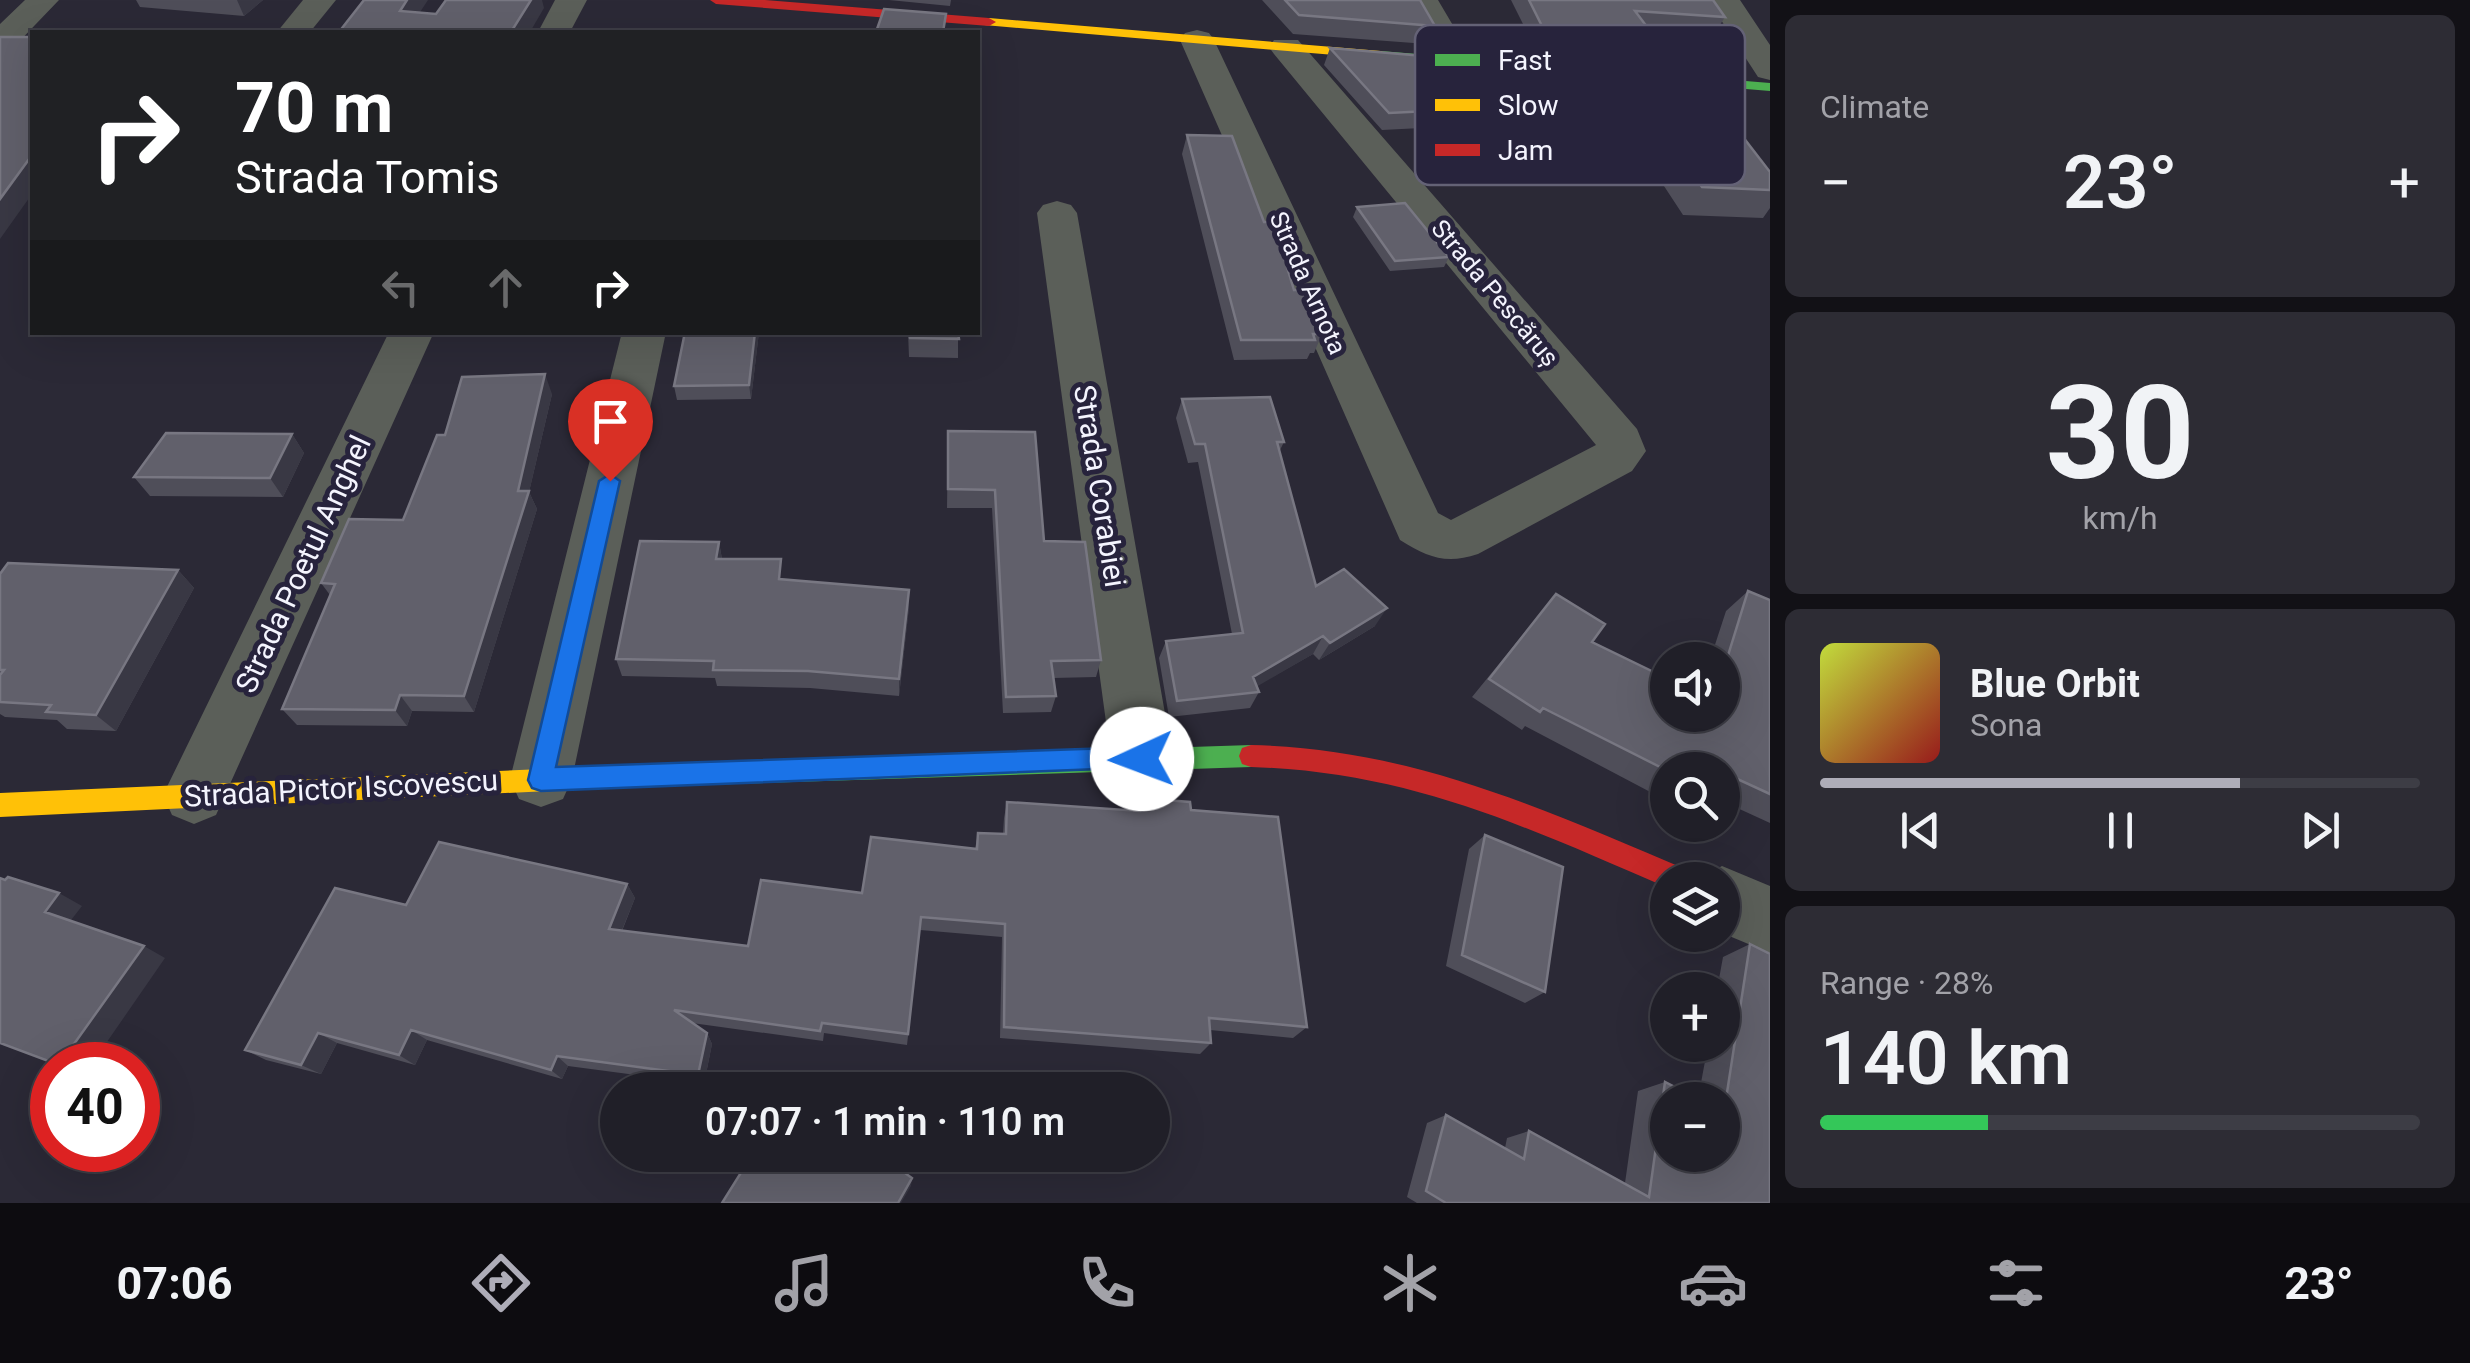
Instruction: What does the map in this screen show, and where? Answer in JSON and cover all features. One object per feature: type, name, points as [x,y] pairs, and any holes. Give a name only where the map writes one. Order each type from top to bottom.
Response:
[{"type":"street","points":[[0,42],[43,0]]},
{"type":"street","points":[[295,30],[320,0]]},
{"type":"street","points":[[555,30],[571,0]]},
{"type":"street","points":[[716,0],[1415,58]]},
{"type":"street","points":[[1422,0],[1436,25]]},
{"type":"street","points":[[1724,0],[1740,25]]},
{"type":"street","points":[[1745,32],[1770,70]]},
{"type":"street","name":"Strada Arnota","points":[[1198,40],[1418,526],[1443,541],[1460,540],[1615,458],[1622,450]]},
{"type":"street","name":"Strada Pescăruș","points":[[1286,47],[1620,440],[1622,450]]},
{"type":"street","points":[[1745,85],[1770,87]]},
{"type":"street","name":"Strada Corabiei","points":[[1057,213],[1142,759]]},
{"type":"street","name":"Strada Poetul Anghel","points":[[194,795],[411,335]]},
{"type":"street","points":[[541,780],[643,335]]},
{"type":"street","name":"Strada Pictor Iscovescu","points":[[0,805],[541,780],[1291,755],[1381,767],[1499,804],[1650,867]]},
{"type":"street","points":[[1740,906],[1770,920]]},
{"type":"building","points":[[364,0],[407,0],[400,11],[436,14],[446,0],[531,0],[512,30],[341,30]]},
{"type":"building","points":[[1285,0],[1420,0],[1434,25],[1423,25],[1299,15]]},
{"type":"building","points":[[1529,0],[1713,0],[1725,17],[1635,11],[1646,25],[1542,25]]},
{"type":"building","points":[[884,9],[946,14],[943,30],[877,30]]},
{"type":"building","points":[[0,37],[30,37],[30,158],[0,199]]},
{"type":"building","points":[[1330,48],[1415,55],[1415,112],[1389,113]]},
{"type":"building","points":[[1187,135],[1232,136],[1264,222],[1271,222],[1278,237],[1294,290],[1302,290],[1322,334],[1313,334],[1315,340],[1241,340]]},
{"type":"building","points":[[1745,140],[1770,172],[1770,190],[1702,187],[1745,185]]},
{"type":"building","points":[[1405,203],[1449,257],[1395,261],[1357,207]]},
{"type":"building","points":[[684,335],[755,335],[749,385],[674,386]]},
{"type":"building","points":[[910,335],[958,335],[959,339]]},
{"type":"building","points":[[545,374],[518,491],[529,491],[464,696],[400,695],[395,710],[282,709],[335,584],[321,583],[349,519],[403,520],[437,435],[445,435],[462,377]]},
{"type":"building","points":[[1270,397],[1284,442],[1277,442],[1316,586],[1344,569],[1387,608],[1330,643],[1323,636],[1253,677],[1259,692],[1177,701],[1166,641],[1243,633],[1205,444],[1195,444],[1182,399]]},
{"type":"building","points":[[948,431],[1035,432],[1044,541],[1085,542],[1101,660],[1051,661],[1056,696],[1006,697],[995,490],[948,489]]},
{"type":"building","points":[[166,433],[292,434],[270,478],[134,477]]},
{"type":"building","points":[[640,541],[719,542],[716,559],[781,559],[779,579],[909,590],[899,679],[808,671],[713,670],[714,661],[616,659]]},
{"type":"building","points":[[8,563],[178,570],[96,715],[46,712],[51,705],[0,702],[0,675],[4,670],[0,670],[0,574]]},
{"type":"building","points":[[1748,591],[1770,600],[1770,794],[1740,780],[1740,752],[1650,752],[1650,762],[1543,708],[1540,712],[1489,679],[1556,594],[1605,624],[1592,642],[1650,670],[1650,732],[1740,732],[1740,642],[1732,642]]},
{"type":"building","points":[[1140,798],[1190,802],[1191,810],[1278,817],[1307,1027],[1209,1018],[1211,1043],[1004,1027],[1005,924],[921,917],[908,1034],[822,1023],[820,1031],[674,1010],[707,1033],[699,1072],[557,1056],[551,1070],[411,1030],[399,1055],[318,1033],[301,1065],[245,1050],[335,888],[406,905],[439,842],[627,884],[609,929],[748,946],[761,880],[862,893],[871,837],[977,849],[978,833],[1006,834],[1007,802],[1140,811]]},
{"type":"building","points":[[1485,835],[1563,867],[1545,992],[1462,955]]},
{"type":"building","points":[[8,877],[59,893],[45,912],[144,946],[75,1042],[30,1042],[30,1054],[0,1043],[0,878]]},
{"type":"building","points":[[1750,944],[1770,954],[1770,1203],[1446,1203],[1426,1191],[1446,1115],[1524,1159],[1529,1131],[1649,1197],[1652,1172],[1740,1172],[1740,1082],[1729,1082],[1732,1062],[1740,1062],[1740,1009]]},
{"type":"building","points":[[741,1172],[904,1172],[912,1178],[898,1203],[722,1203]]},
{"type":"traffic: fast","points":[[1381,55],[1415,58]]},
{"type":"traffic: fast","points":[[1745,85],[1770,87]]},
{"type":"traffic: fast","points":[[611,777],[1251,756]]},
{"type":"traffic: slow","points":[[989,22],[1381,55]]},
{"type":"traffic: slow","points":[[0,805],[611,777]]},
{"type":"traffic: jam","points":[[716,0],[989,22]]},
{"type":"traffic: jam","points":[[1251,756],[1363,765],[1417,778],[1524,814],[1650,867]]},
{"type":"route","points":[[610,481],[541,780],[1142,759]]}]
